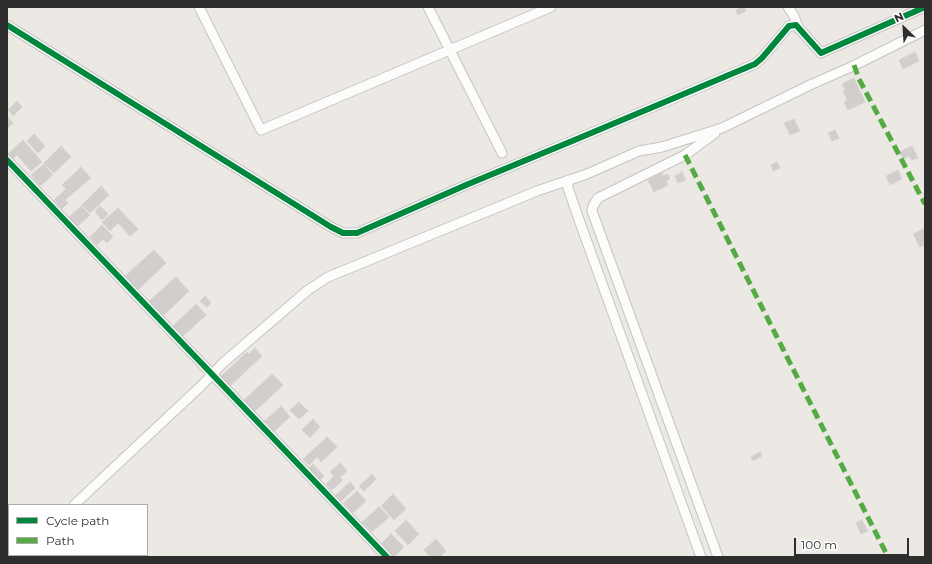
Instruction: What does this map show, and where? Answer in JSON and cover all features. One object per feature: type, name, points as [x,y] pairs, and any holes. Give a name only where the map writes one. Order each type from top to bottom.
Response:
[{"type":"street","points":[[199,7],[262,130],[552,7]]},
{"type":"street","points":[[428,7],[502,154]]},
{"type":"street","points":[[788,7],[794,16],[799,29]]},
{"type":"street","points":[[7,26],[315,218],[343,233],[357,233],[466,185],[755,64],[762,58],[789,26],[796,25],[821,53],[925,7]]},
{"type":"street","points":[[75,504],[201,386],[209,370],[308,290],[328,277],[537,191],[587,174],[639,151],[662,147],[722,128],[810,84],[851,67],[925,30]]},
{"type":"street","points":[[718,557],[592,211],[598,198],[685,155],[722,128]]},
{"type":"street","points":[[7,160],[388,557]]},
{"type":"street","points":[[568,180],[568,188],[578,217],[702,557]]},
{"type":"building","points":[[744,7],[746,11],[738,15],[736,10]]},
{"type":"building","points":[[915,52],[919,61],[903,69],[899,60]]},
{"type":"building","points":[[854,78],[865,102],[848,110],[844,102],[847,100],[842,84]]},
{"type":"building","points":[[17,101],[22,107],[13,116],[8,110]]},
{"type":"building","points":[[7,116],[13,123],[7,129]]},
{"type":"building","points":[[794,119],[800,131],[790,135],[784,123]]},
{"type":"building","points":[[835,130],[839,138],[832,141],[828,133]]},
{"type":"building","points":[[34,134],[45,146],[38,153],[27,141]]},
{"type":"building","points":[[23,140],[42,162],[31,171],[17,155],[10,161],[7,157],[7,155]]},
{"type":"building","points":[[61,146],[71,157],[54,173],[44,163]]},
{"type":"building","points":[[912,146],[918,158],[912,160],[909,156],[903,159],[899,152]]},
{"type":"building","points":[[777,162],[780,168],[773,171],[771,165]]},
{"type":"building","points":[[44,164],[53,175],[40,186],[31,175]]},
{"type":"building","points":[[81,167],[91,178],[65,200],[68,203],[62,209],[54,200],[66,189],[62,185]]},
{"type":"building","points":[[898,170],[902,179],[890,185],[886,176]]},
{"type":"building","points":[[682,172],[686,180],[678,183],[675,176]]},
{"type":"building","points":[[662,173],[663,176],[668,174],[670,179],[666,181],[668,185],[654,192],[648,180]]},
{"type":"building","points":[[101,186],[109,195],[90,213],[82,205]]},
{"type":"building","points":[[81,206],[90,215],[77,227],[68,218]]},
{"type":"building","points":[[100,206],[108,214],[102,220],[95,212]]},
{"type":"building","points":[[118,208],[138,229],[130,236],[118,223],[110,231],[102,222]]},
{"type":"building","points":[[102,225],[113,237],[107,243],[103,239],[97,245],[90,237]]},
{"type":"building","points":[[925,228],[925,245],[920,247],[913,234]]},
{"type":"building","points":[[154,250],[166,263],[137,291],[124,277]]},
{"type":"building","points":[[176,277],[189,291],[162,317],[148,302]]},
{"type":"building","points":[[205,296],[211,303],[207,307],[200,301]]},
{"type":"building","points":[[196,304],[206,315],[182,337],[172,327]]},
{"type":"building","points":[[255,348],[262,356],[229,387],[220,377],[247,352],[249,354]]},
{"type":"building","points":[[272,374],[283,385],[253,413],[242,402]]},
{"type":"building","points":[[299,402],[308,411],[299,419],[290,410]]},
{"type":"building","points":[[281,406],[290,417],[284,422],[275,412]]},
{"type":"building","points":[[275,412],[284,422],[278,428],[268,418]]},
{"type":"building","points":[[268,418],[278,428],[272,434],[262,423]]},
{"type":"building","points":[[313,419],[320,427],[310,438],[302,430]]},
{"type":"building","points":[[327,437],[337,447],[321,462],[317,457],[309,465],[303,459]]},
{"type":"building","points":[[760,452],[762,456],[753,461],[751,457]]},
{"type":"building","points":[[340,463],[347,471],[340,477],[343,480],[332,490],[326,484],[334,476],[330,472]]},
{"type":"building","points":[[313,464],[324,476],[318,482],[307,470]]},
{"type":"building","points":[[372,474],[376,479],[364,491],[359,486]]},
{"type":"building","points":[[350,482],[355,488],[341,501],[336,495]]},
{"type":"building","points":[[357,491],[366,501],[353,513],[344,503]]},
{"type":"building","points":[[393,494],[406,509],[394,520],[381,506]]},
{"type":"building","points":[[379,507],[389,517],[372,532],[362,522]]},
{"type":"building","points":[[406,520],[419,534],[408,545],[395,531]]},
{"type":"building","points":[[862,520],[868,531],[861,534],[856,523]]},
{"type":"building","points":[[391,534],[404,547],[394,557],[391,557],[380,545]]},
{"type":"building","points":[[436,539],[446,551],[440,557],[430,557],[424,550]]},
{"type":"marked path","points":[[854,65],[859,79],[925,204]]},
{"type":"marked path","points":[[685,155],[888,557]]},
{"type":"cycle path","points":[[7,25],[331,227],[343,233],[357,233],[466,185],[755,64],[762,58],[789,26],[796,25],[821,53],[925,7]]},
{"type":"cycle path","points":[[7,160],[387,557]]}]
